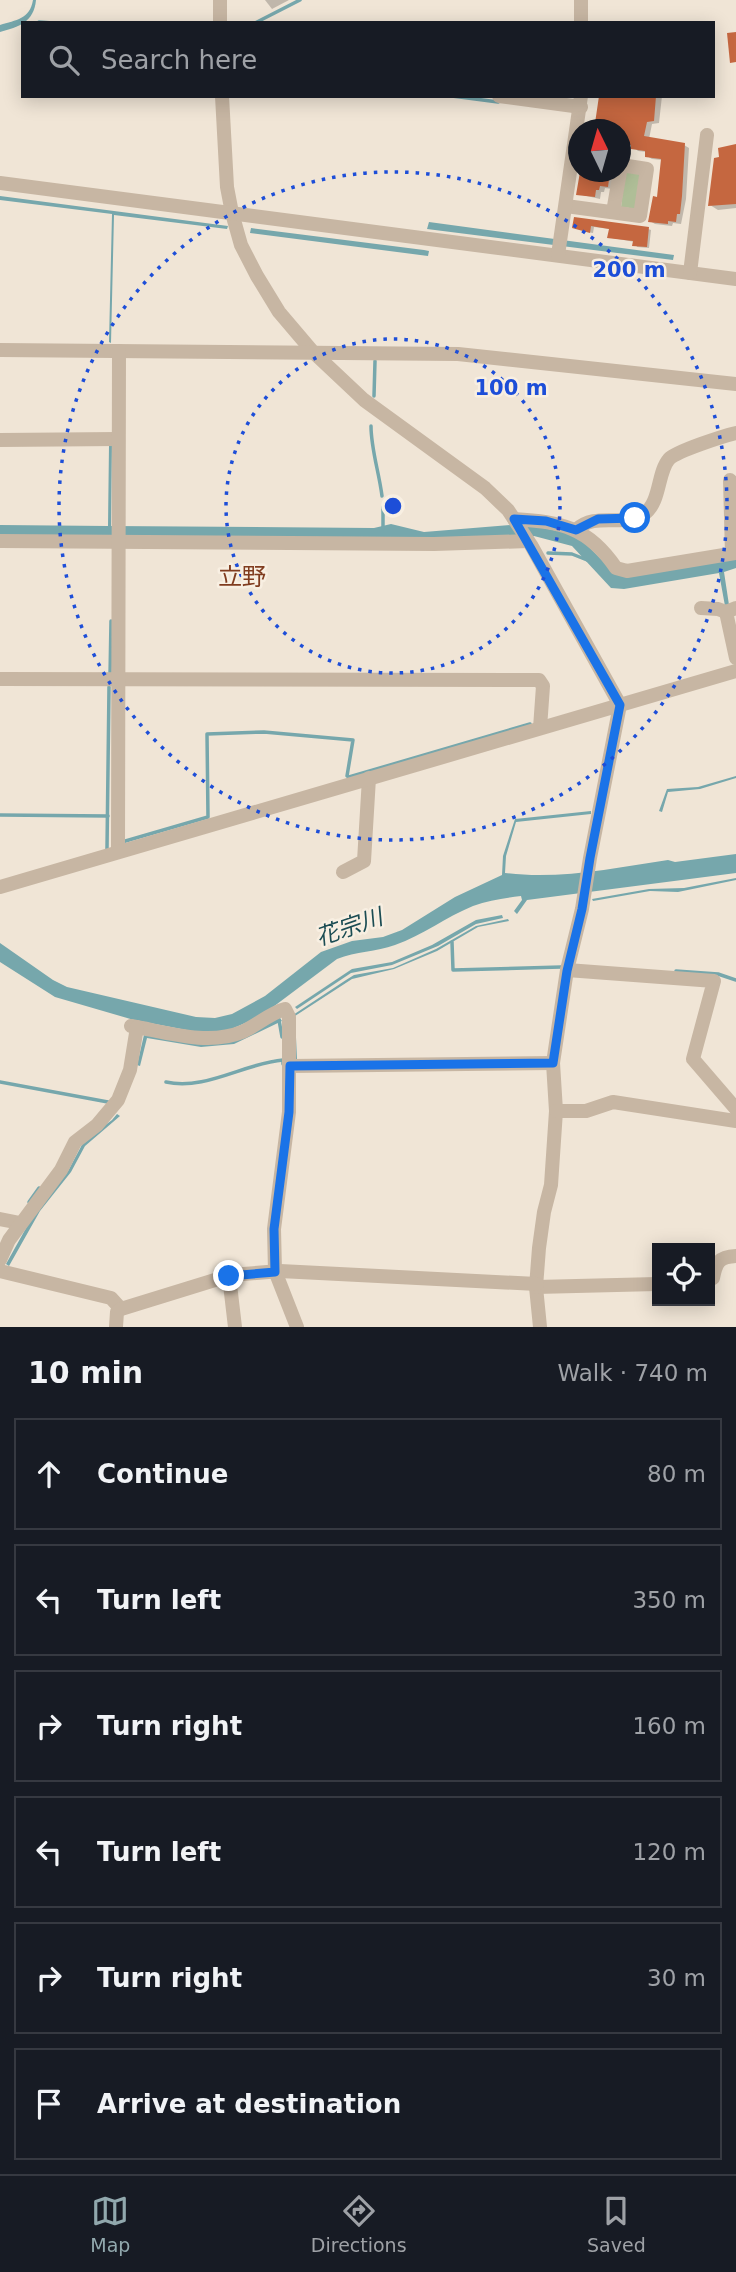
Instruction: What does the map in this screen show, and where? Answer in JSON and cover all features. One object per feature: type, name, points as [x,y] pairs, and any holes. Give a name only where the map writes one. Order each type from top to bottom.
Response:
[{"type":"street","points":[[220,0],[220,21]]},
{"type":"street","points":[[581,0],[581,21]]},
{"type":"street","points":[[222,98],[227,187],[241,244],[279,312],[313,352],[363,400],[485,488],[514,519],[620,705],[582,909],[567,971],[553,1063],[556,1111],[551,1185],[544,1212],[537,1286],[540,1327]]},
{"type":"street","points":[[526,98],[581,102],[558,255]]},
{"type":"street","points":[[690,273],[707,135]]},
{"type":"street","points":[[566,206],[640,216],[647,169],[631,167]]},
{"type":"street","points":[[613,212],[618,182]]},
{"type":"street","points":[[0,183],[736,279]]},
{"type":"street","points":[[0,350],[458,354],[736,384]]},
{"type":"street","points":[[118,851],[119,351]]},
{"type":"street","points":[[576,530],[598,519],[626,519],[642,515],[652,503],[669,460],[679,453],[736,433]]},
{"type":"street","points":[[0,440],[118,439]]},
{"type":"street","points":[[514,519],[546,521],[576,530],[604,551],[616,568],[627,571],[734,553],[730,480]]},
{"type":"street","points":[[0,541],[117,535],[435,544],[528,541]]},
{"type":"street","points":[[701,608],[731,610],[736,658]]},
{"type":"street","points":[[0,887],[736,671]]},
{"type":"street","points":[[0,678],[539,680],[542,686],[540,729]]},
{"type":"street","points":[[343,872],[364,861],[369,778]]},
{"type":"street","points":[[567,971],[714,981],[693,1059],[736,1109]]},
{"type":"street","points":[[0,1261],[20,1223],[61,1170],[75,1142],[97,1125],[118,1100],[130,1070],[134,1027],[199,1037],[222,1037],[239,1034],[285,1009],[289,1017],[289,1112],[274,1229],[275,1272],[297,1327]]},
{"type":"street","points":[[290,1066],[553,1063]]},
{"type":"street","points":[[556,1111],[586,1111],[613,1102],[736,1121]]},
{"type":"street","points":[[0,1219],[20,1223]]},
{"type":"street","points":[[715,1265],[725,1257],[736,1256]]},
{"type":"street","points":[[0,1271],[111,1298],[121,1309]]},
{"type":"street","points":[[116,1327],[117,1312],[121,1309],[229,1276],[275,1272],[537,1286],[652,1284]]},
{"type":"street","points":[[229,1276],[235,1327]]},
{"type":"green space","points":[[631,173],[641,174],[638,209],[621,207],[624,182],[631,182]]},
{"type":"water","points":[[33,0],[36,0],[29,18],[0,32],[0,25],[17,20],[29,11]]},
{"type":"water","points":[[0,196],[228,226],[227,229],[114,215],[111,343],[112,214],[0,200]]},
{"type":"water","points":[[429,222],[674,255],[673,260],[427,229]]},
{"type":"water","points":[[251,228],[429,251],[428,256],[250,233]]},
{"type":"water","points":[[109,445],[112,445],[111,526],[374,528],[391,524],[424,532],[524,524],[577,535],[613,571],[736,557],[736,568],[724,572],[729,605],[725,606],[719,573],[624,589],[611,588],[572,546],[534,536],[452,539],[0,535],[0,525],[108,526]]},
{"type":"water","points":[[736,776],[700,789],[668,792],[662,812],[659,811],[667,789],[698,787]]},
{"type":"water","points":[[591,811],[591,814],[516,822],[506,856],[505,873],[566,874],[736,854],[736,873],[527,900],[517,914],[514,911],[522,900],[521,896],[479,904],[395,945],[337,959],[261,1016],[227,1031],[202,1033],[134,1020],[55,997],[0,962],[0,943],[67,987],[196,1017],[215,1018],[232,1014],[265,996],[321,952],[352,941],[383,937],[402,930],[455,897],[502,875],[503,856],[515,819]]},
{"type":"water","points":[[736,878],[678,892],[650,891],[593,901],[592,899],[649,889],[684,888]]},
{"type":"water","points":[[502,915],[503,918],[476,924],[438,946],[392,965],[351,973],[297,1009],[295,1007],[352,969],[392,962],[432,945],[476,920]]},
{"type":"water","points":[[508,919],[509,921],[478,927],[437,951],[394,969],[352,979],[295,1016],[295,1059],[293,1015],[346,980],[354,975],[393,968],[436,949],[476,926]]},
{"type":"water","points":[[280,1018],[282,1021],[234,1044],[201,1047],[147,1038],[140,1066],[137,1065],[144,1035],[200,1043]]},
{"type":"water","points":[[117,1114],[120,1116],[85,1146],[71,1172],[40,1211],[9,1266],[6,1264],[30,1221],[68,1171],[84,1141]]},
{"type":"building","points":[[736,32],[736,62],[730,63],[727,33]]},
{"type":"building","points":[[599,98],[656,98],[654,121],[647,122],[644,136],[685,143],[680,214],[677,214],[676,222],[648,222],[653,196],[657,197],[661,159],[645,157],[645,151],[631,149],[631,119],[596,119]]},
{"type":"building","points":[[736,144],[736,204],[708,206],[714,158],[719,157],[718,148]]},
{"type":"building","points":[[578,182],[609,182],[608,187],[600,186],[599,190],[596,190],[595,197],[576,195]]},
{"type":"building","points":[[574,217],[649,227],[647,247],[632,246],[633,241],[607,238],[609,229],[591,226],[590,233],[572,228]]},
{"type":"waterway","points":[[259,21],[300,0]]},
{"type":"waterway","points":[[467,98],[498,102]]},
{"type":"waterway","points":[[374,396],[375,361]]},
{"type":"waterway","points":[[371,426],[382,496]]},
{"type":"waterway","points":[[383,507],[383,529]]},
{"type":"waterway","points":[[548,553],[572,554],[587,560]]},
{"type":"waterway","points":[[110,676],[111,621]]},
{"type":"waterway","points":[[107,849],[109,687]]},
{"type":"waterway","points":[[122,842],[208,817],[207,734],[264,732],[353,740],[349,777],[530,724]]},
{"type":"waterway","points":[[0,815],[108,816]]},
{"type":"waterway","points":[[452,942],[453,970],[561,967]]},
{"type":"waterway","points":[[676,971],[718,974],[736,980]]},
{"type":"waterway","points":[[279,1020],[282,1037]]},
{"type":"waterway","points":[[166,1082],[195,1083],[269,1062],[283,1060],[283,1064]]},
{"type":"waterway","points":[[0,1082],[108,1102]]},
{"type":"waterway","points":[[29,1202],[39,1188]]},
{"type":"district","name":"立野","points":[[242,577]]},
{"type":"route","points":[[229,1276],[275,1272],[274,1229],[289,1112],[290,1066],[553,1063],[567,971],[582,909],[620,705],[514,519],[546,521],[576,530],[598,519],[635,518]]},
{"type":"water label","name":"花宗川","points":[[349,927]]}]
